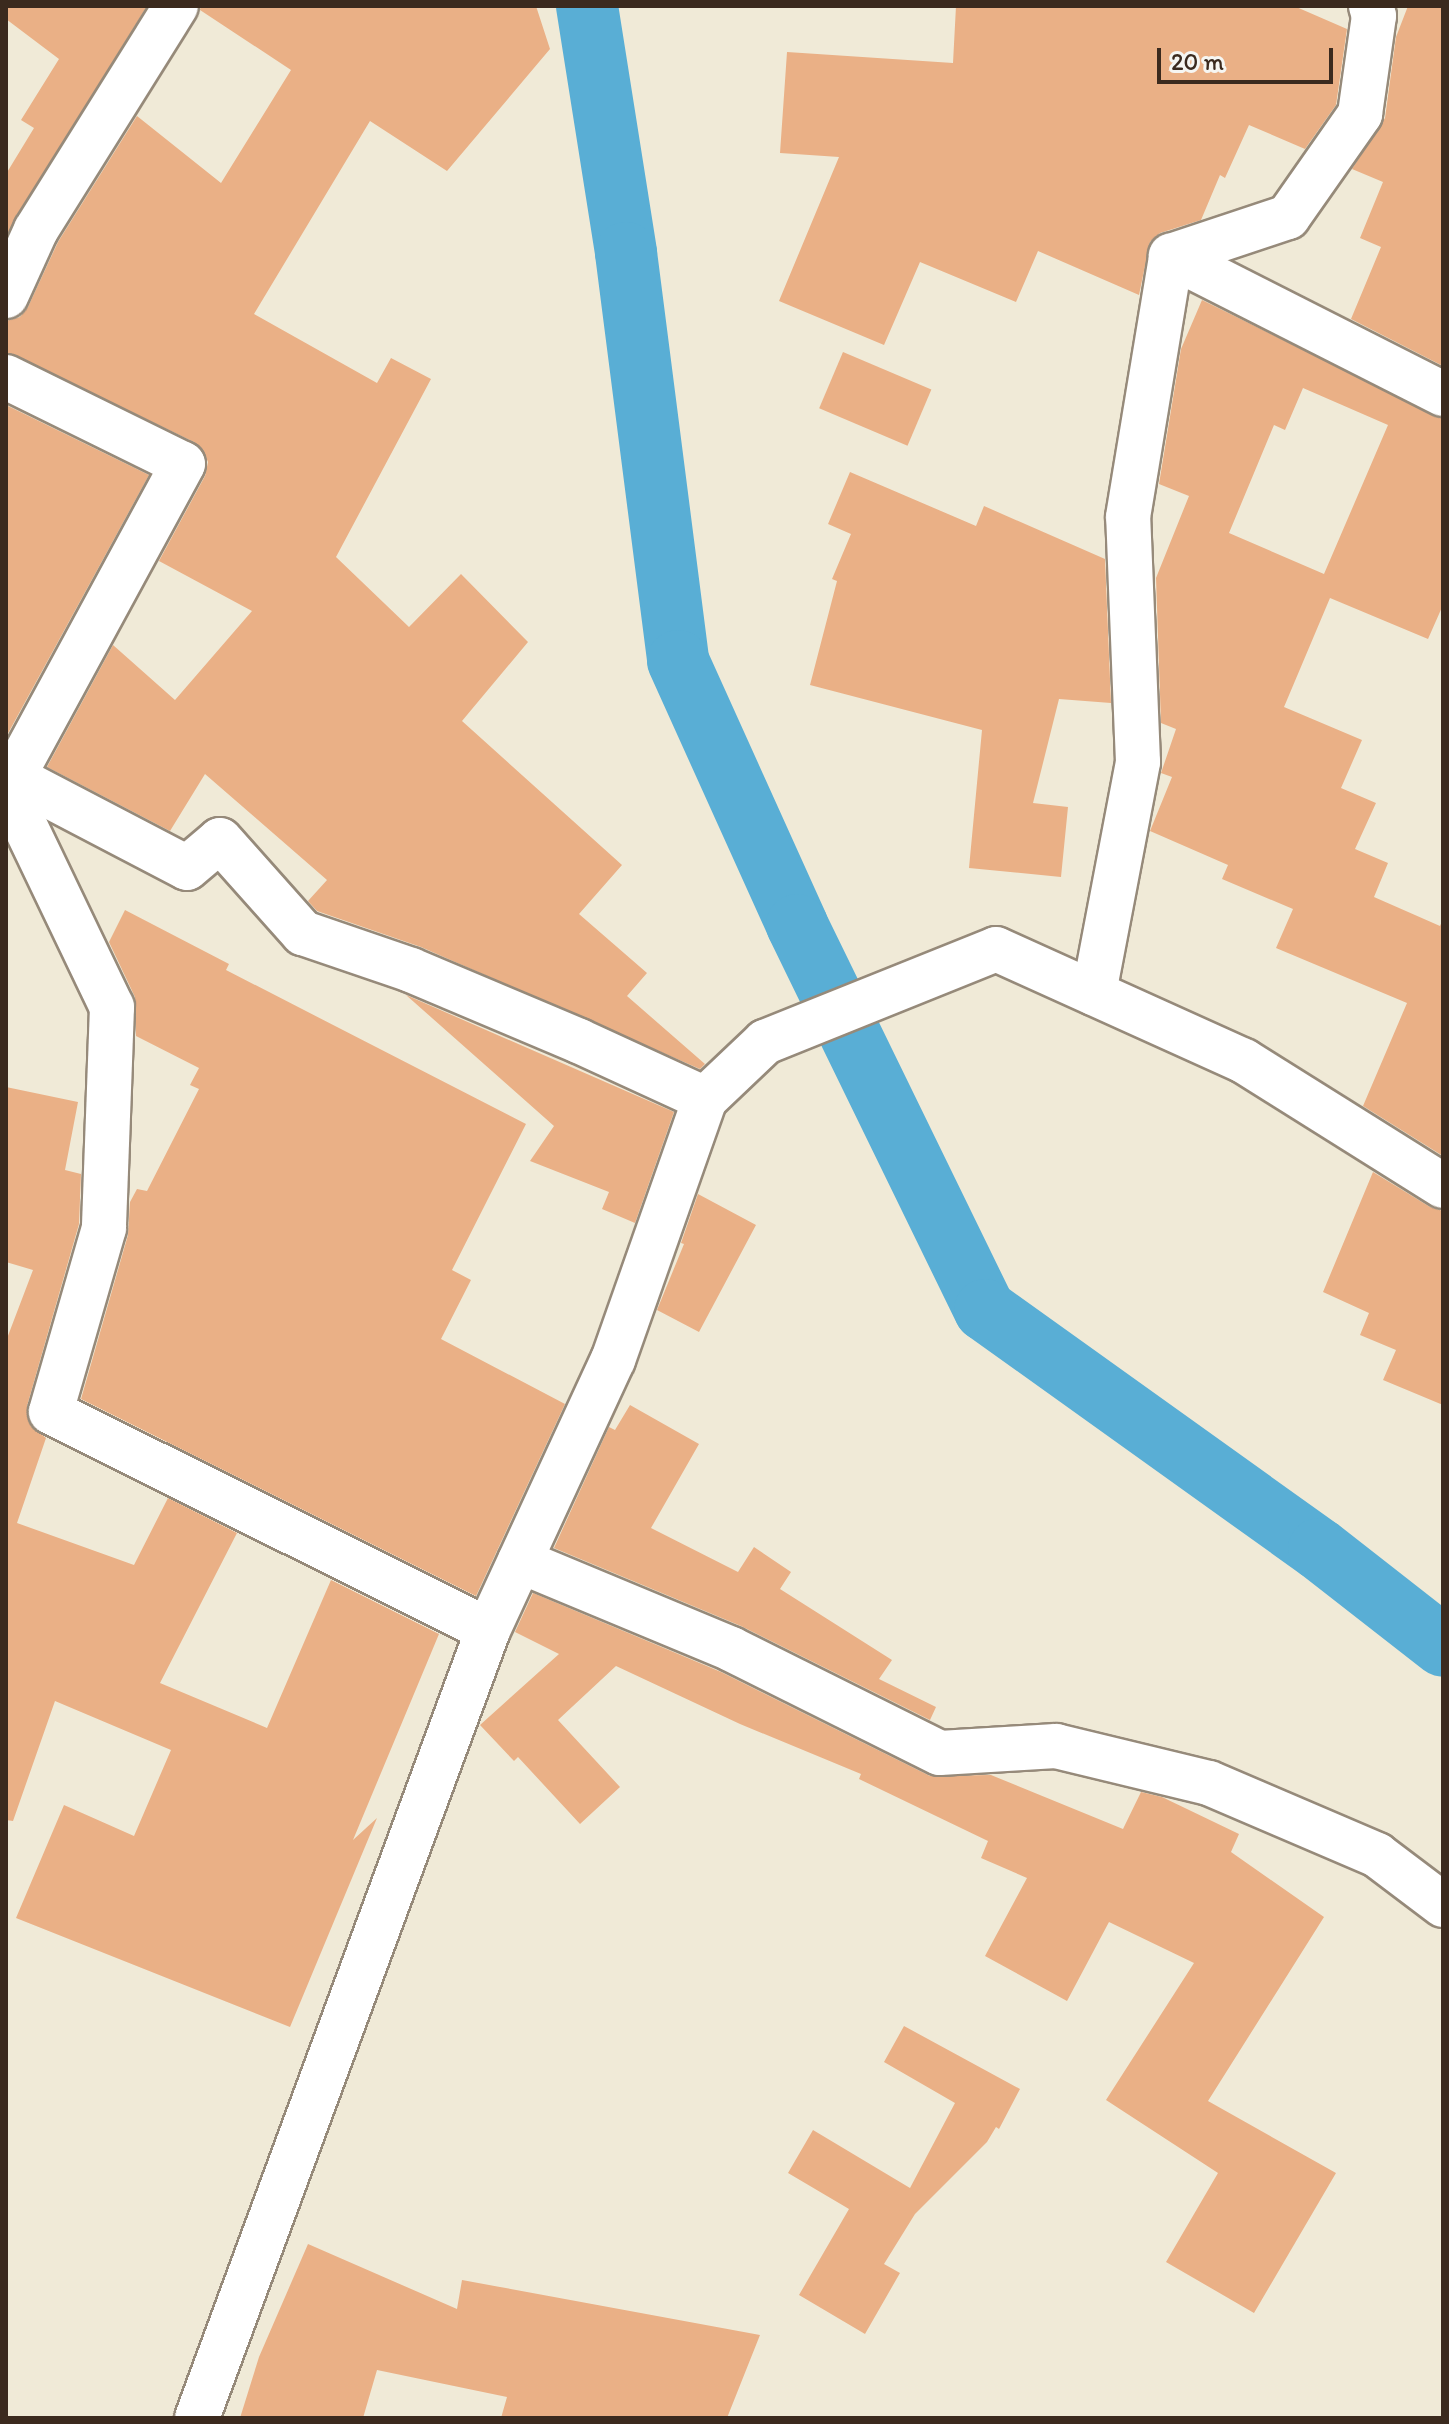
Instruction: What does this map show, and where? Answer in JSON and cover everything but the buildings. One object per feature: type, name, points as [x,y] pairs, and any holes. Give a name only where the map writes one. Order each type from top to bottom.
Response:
[{"type":"street","points":[[6,296],[21,221],[176,6]]},
{"type":"street","points":[[1171,256],[1288,217],[1360,114],[1374,16],[1371,6]]},
{"type":"street","points":[[1171,256],[1443,394]]},
{"type":"street","points":[[1094,993],[1138,762],[1128,517],[1171,256]]},
{"type":"street","points":[[6,377],[183,464],[7,788],[112,1007],[104,1228],[51,1412],[488,1630]]},
{"type":"street","points":[[13,777],[187,868],[220,840],[303,933],[411,970],[579,1041],[705,1099]]},
{"type":"street","points":[[197,2418],[488,1630],[613,1360],[705,1099],[765,1042],[996,949],[1244,1061],[1443,1186]]},
{"type":"street","points":[[520,1561],[731,1649],[940,1753],[1056,1746],[1209,1783],[1377,1855],[1443,1905]]},
{"type":"waterway","points":[[587,6],[626,253],[678,661],[797,925],[985,1310],[1319,1549],[1443,1646]]}]
